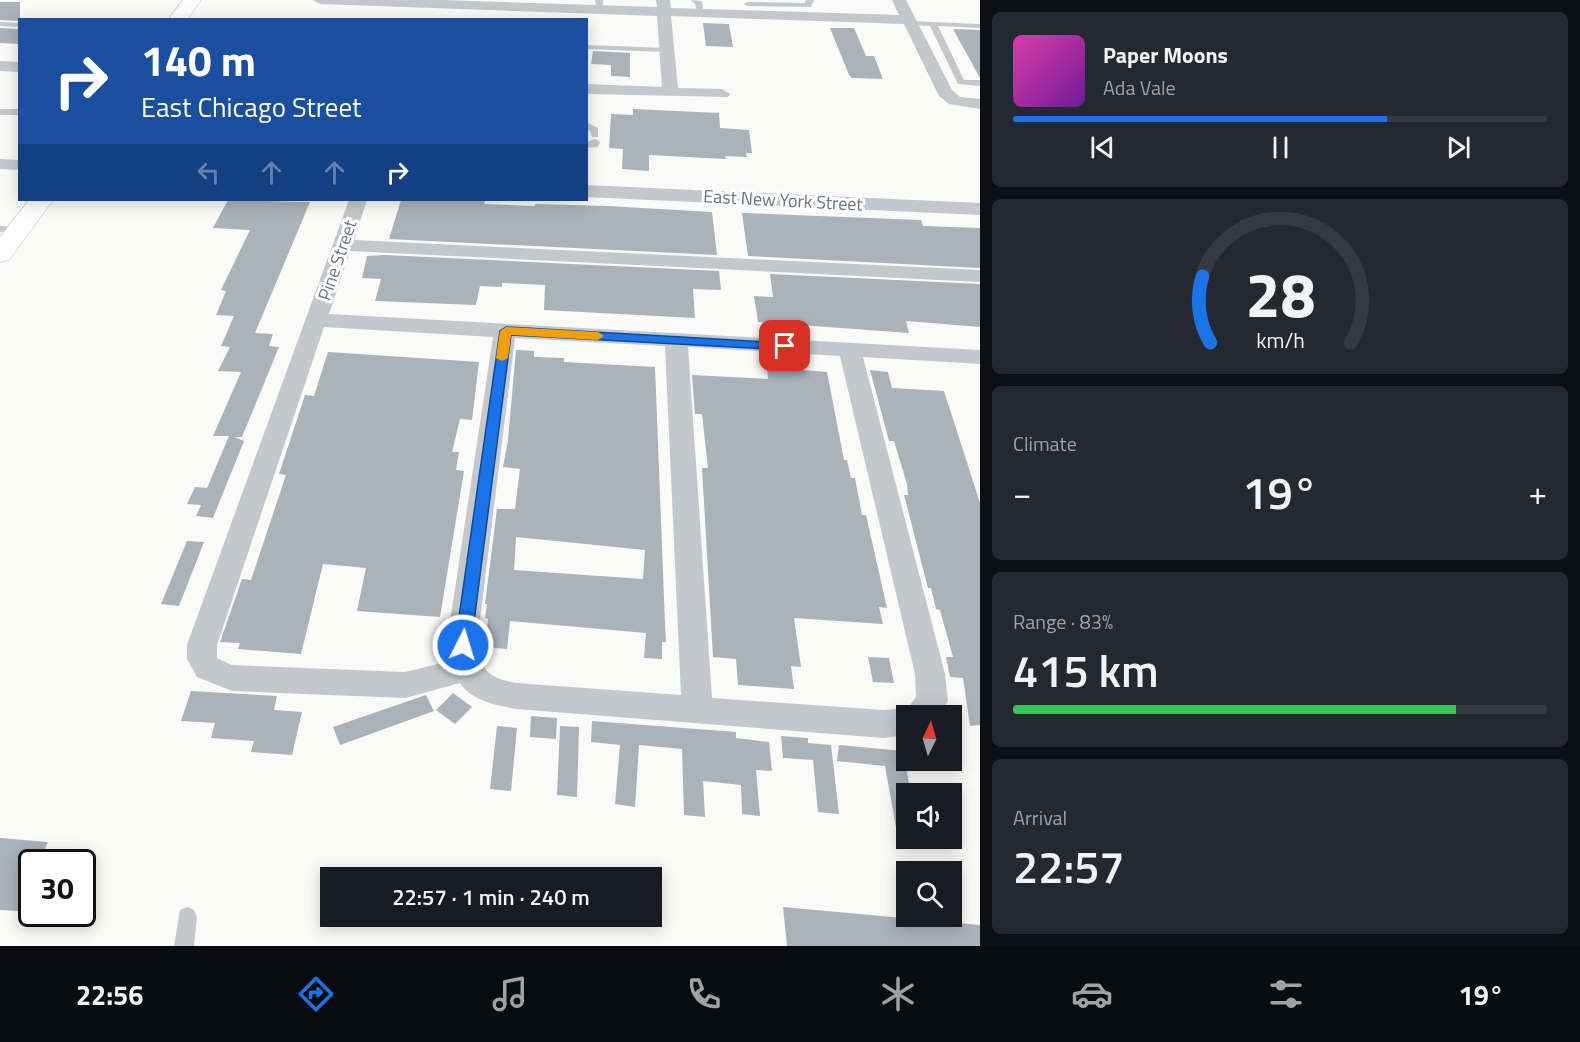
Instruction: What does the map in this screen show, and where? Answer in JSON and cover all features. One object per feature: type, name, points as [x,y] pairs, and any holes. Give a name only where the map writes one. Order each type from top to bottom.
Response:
[{"type":"main road","points":[[178,18],[192,0]]},
{"type":"main road","points":[[0,254],[9,229],[40,201]]},
{"type":"street","points":[[320,0],[748,6],[910,22]]},
{"type":"street","points":[[899,0],[945,93],[955,101],[980,104]]},
{"type":"street","points":[[421,18],[426,2]]},
{"type":"street","points":[[664,6],[670,92]]},
{"type":"street","points":[[0,66],[18,67]]},
{"type":"street","points":[[588,89],[722,94]]},
{"type":"street","points":[[0,164],[18,165]]},
{"type":"street","name":"East New York Street","points":[[588,191],[980,209]]},
{"type":"street","name":"Pine Street","points":[[358,201],[202,645],[200,658],[210,671],[232,678],[383,686],[422,682],[467,669]]},
{"type":"street","points":[[342,245],[980,276]]},
{"type":"street","points":[[316,320],[980,357]]},
{"type":"street","points":[[506,331],[463,635],[467,669],[479,685],[497,693],[697,710],[884,724],[896,723]]},
{"type":"street","points":[[676,340],[697,710]]},
{"type":"street","points":[[850,350],[930,674],[932,701],[929,705]]},
{"type":"lane","points":[[748,6],[802,5],[808,4],[810,0]]},
{"type":"lane","points":[[910,22],[980,26]]},
{"type":"lane","points":[[0,24],[18,25]]},
{"type":"lane","points":[[933,24],[961,82],[980,83]]},
{"type":"lane","points":[[588,47],[667,50]]},
{"type":"lane","points":[[0,112],[18,112]]},
{"type":"lane","points":[[588,126],[595,129],[592,141]]},
{"type":"lane","points":[[184,946],[187,917]]},
{"type":"building","points":[[0,2],[20,2],[18,21],[0,20]]},
{"type":"building","points":[[703,23],[729,24],[733,47],[706,46]]},
{"type":"building","points":[[0,28],[18,29],[18,44],[0,43]]},
{"type":"building","points":[[830,28],[854,28],[866,56],[874,56],[883,79],[852,78]]},
{"type":"building","points":[[953,29],[980,30],[980,78]]},
{"type":"building","points":[[593,51],[630,53],[630,77],[611,76],[611,65],[591,64]]},
{"type":"building","points":[[633,109],[719,113],[720,128],[749,130],[752,153],[746,153],[747,157],[725,156],[726,159],[649,155],[649,171],[622,169],[623,149],[609,148],[611,114],[633,115]]},
{"type":"building","points":[[227,201],[310,202],[255,333],[273,334],[269,346],[279,347],[242,437],[235,437],[244,441],[213,518],[196,516],[201,505],[187,504],[195,487],[207,488],[229,436],[213,436],[241,372],[218,371],[230,347],[221,346],[234,316],[216,315],[226,291],[221,290],[250,230],[213,228]]},
{"type":"building","points":[[401,201],[485,201],[484,204],[607,206],[712,212],[717,255],[389,239]]},
{"type":"building","points":[[742,213],[921,220],[923,226],[980,228],[980,268],[748,256]]},
{"type":"building","points":[[367,256],[719,271],[721,290],[693,289],[695,318],[544,310],[545,285],[502,283],[502,287],[480,286],[476,305],[375,301],[381,279],[362,278]]},
{"type":"building","points":[[770,274],[980,284],[980,327],[906,321],[909,333],[758,322],[754,296],[773,297]]},
{"type":"building","points":[[516,350],[534,351],[534,357],[564,358],[564,362],[655,367],[666,642],[662,642],[662,659],[644,658],[646,633],[510,621],[507,649],[486,647],[488,619],[485,618],[487,604],[485,604],[497,509],[515,509],[520,469],[503,467],[508,440]],"holes":[[[516,537],[645,550],[643,579],[514,570]]]},
{"type":"building","points":[[328,352],[479,362],[472,420],[460,419],[452,452],[459,452],[456,470],[464,471],[440,617],[357,611],[366,568],[323,564],[301,654],[238,649],[240,643],[220,642],[242,579],[251,580],[286,475],[279,474],[305,395],[314,396]]},
{"type":"building","points":[[767,367],[827,372],[844,460],[847,460],[851,478],[855,478],[862,515],[866,515],[887,608],[879,607],[883,624],[794,618],[801,667],[791,666],[794,689],[738,685],[736,659],[713,657],[702,468],[708,468],[702,414],[695,414],[692,375],[768,379]]},
{"type":"building","points":[[870,370],[888,372],[892,388],[944,391],[980,503],[980,725],[970,726],[963,678],[950,677],[946,657],[953,657],[940,610],[936,609],[931,588],[928,588],[904,495],[908,495],[907,484],[894,441],[889,441]]},
{"type":"building","points":[[187,541],[204,542],[179,606],[161,604]]},
{"type":"building","points":[[868,657],[889,658],[894,683],[873,682]]},
{"type":"building","points":[[191,691],[277,696],[274,710],[302,712],[292,755],[251,752],[254,741],[211,738],[215,723],[181,721]]},
{"type":"building","points":[[453,693],[472,707],[455,724],[436,710]]},
{"type":"building","points":[[426,695],[434,711],[340,745],[333,727]]},
{"type":"building","points":[[531,716],[557,718],[556,739],[530,737]]},
{"type":"building","points":[[592,721],[736,732],[736,738],[769,742],[772,771],[756,770],[760,816],[742,814],[741,785],[703,781],[705,817],[684,815],[682,749],[639,745],[635,807],[615,804],[620,745],[591,742]]},
{"type":"building","points":[[497,726],[517,728],[511,791],[490,789]]},
{"type":"building","points":[[560,726],[579,727],[577,797],[557,795]]},
{"type":"building","points":[[781,736],[808,738],[808,743],[831,745],[839,814],[818,812],[813,760],[783,758]]},
{"type":"building","points":[[839,745],[896,750],[896,771],[907,771],[909,783],[896,783],[896,827],[885,766],[837,761]]},
{"type":"building","points":[[0,838],[48,842],[45,849],[18,849],[18,911],[0,910]]},
{"type":"building","points":[[783,907],[896,917],[896,927],[962,927],[962,923],[980,925],[980,946],[787,946]]},
{"type":"slow traffic","points":[[502,358],[506,331],[598,336]]},
{"type":"route","points":[[463,645],[506,331],[785,346]]}]
